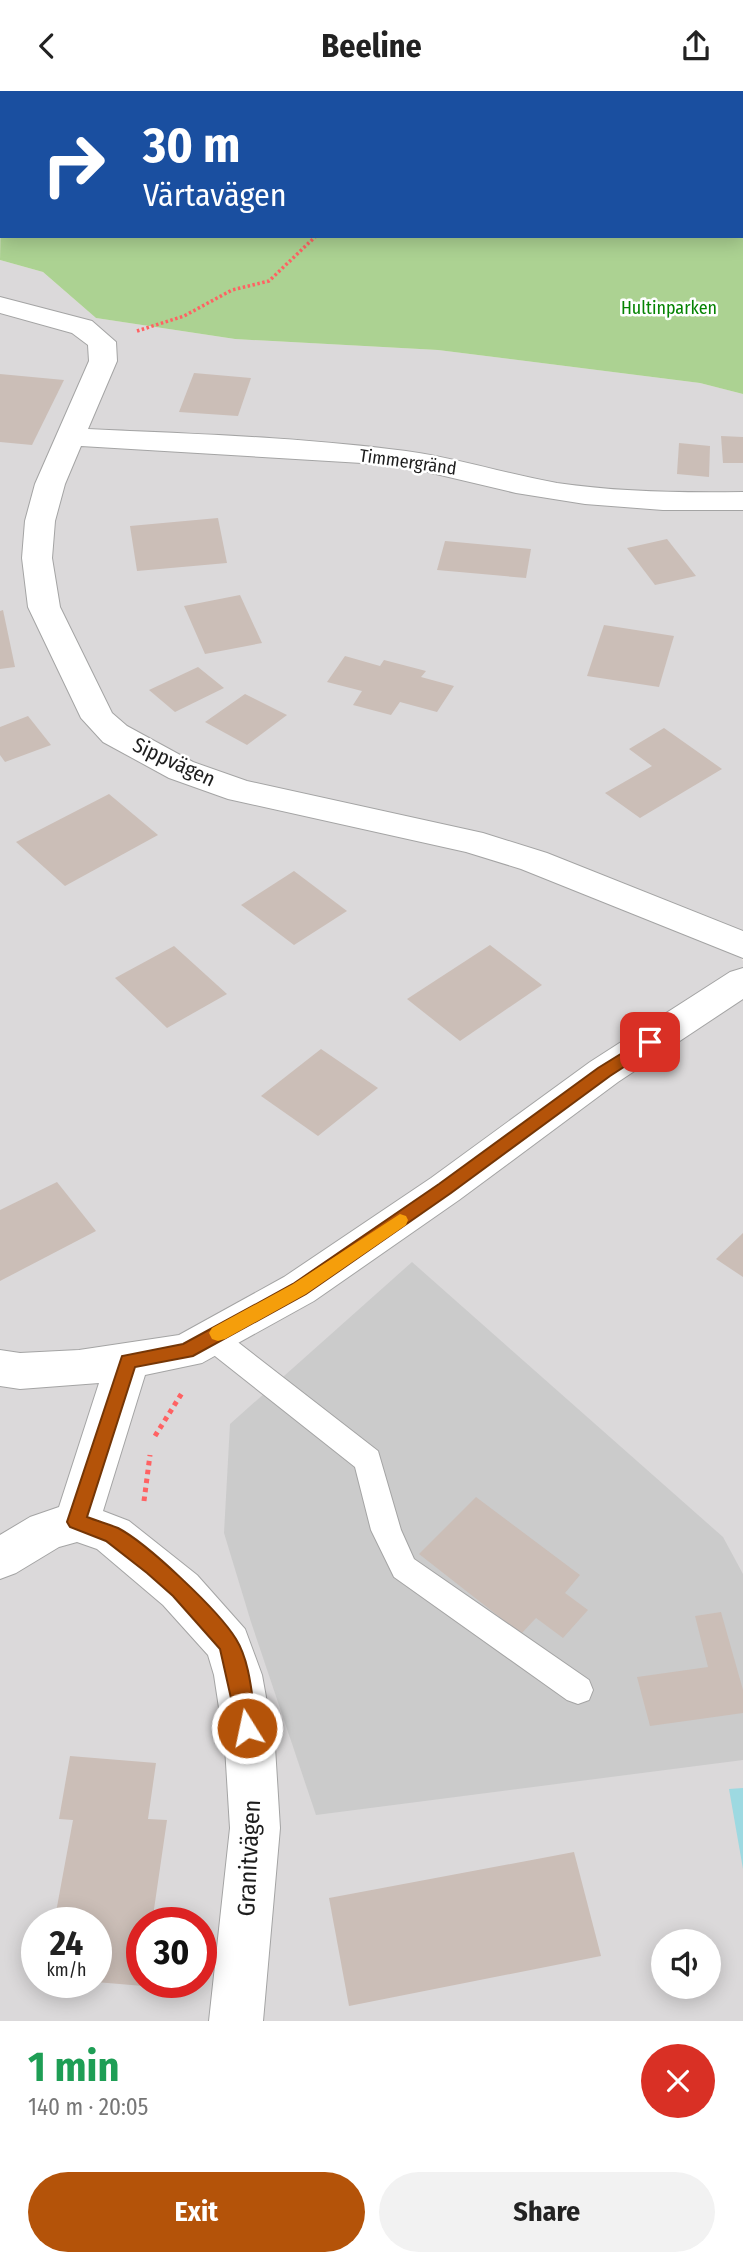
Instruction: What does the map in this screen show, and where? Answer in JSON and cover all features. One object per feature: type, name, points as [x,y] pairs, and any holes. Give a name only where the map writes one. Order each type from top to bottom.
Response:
[{"type":"street","points":[[0,305],[82,327],[102,342]]},
{"type":"street","name":"Sippvägen","points":[[102,342],[103,361],[50,484],[40,521],[37,558],[44,607],[98,718],[115,734],[181,770],[257,797],[471,841],[534,861],[743,945]]},
{"type":"street","name":"Timmergränd","points":[[70,437],[202,443],[406,459],[465,470],[531,487],[615,500],[743,501]]},
{"type":"street","points":[[0,1369],[20,1371],[79,1368],[128,1361],[199,1344],[299,1289],[445,1189],[604,1072],[743,981]]},
{"type":"street","points":[[0,1559],[46,1531],[77,1522],[128,1361]]},
{"type":"street","name":"Granitvägen","points":[[77,1522],[113,1535],[154,1567],[180,1590],[228,1644],[237,1675],[250,1747],[255,1828],[236,2021]]},
{"type":"lane","points":[[199,1344],[368,1460],[386,1530],[404,1568],[578,1690]]},
{"type":"path","points":[[102,342],[184,316],[232,290],[270,281],[314,238]]},
{"type":"path","points":[[154,1567],[140,1525],[152,1442],[184,1388],[199,1344]]},
{"type":"shaded area","points":[[0,260],[43,272],[96,318],[235,339],[438,350],[700,383],[743,394],[743,939],[733,946],[743,961],[743,2021],[0,2021]]},
{"type":"shaded area","points":[[412,1262],[723,1537],[743,1574],[743,1760],[316,1815],[224,1533],[230,1424]]},
{"type":"green space","name":"Hultinparken","points":[[0,238],[743,238],[743,394],[700,383],[438,350],[235,339],[96,318],[43,272],[0,260]]},
{"type":"water","points":[[743,1788],[743,1869],[729,1789]]},
{"type":"building","points":[[194,373],[251,378],[238,416],[179,412]]},
{"type":"building","points":[[0,374],[64,380],[32,445],[0,442]]},
{"type":"building","points":[[721,436],[743,437],[743,463],[723,463]]},
{"type":"building","points":[[679,443],[710,446],[709,477],[677,474]]},
{"type":"building","points":[[218,518],[227,563],[137,571],[130,526]]},
{"type":"building","points":[[667,539],[696,576],[655,585],[627,548]]},
{"type":"building","points":[[445,541],[531,549],[526,578],[437,570]]},
{"type":"building","points":[[240,595],[262,643],[205,654],[184,606]]},
{"type":"building","points":[[3,610],[15,667],[0,669],[0,611]]},
{"type":"building","points":[[604,625],[674,636],[659,687],[587,676]]},
{"type":"building","points":[[345,656],[380,666],[384,660],[426,671],[421,677],[454,686],[437,712],[400,702],[391,715],[353,705],[362,691],[327,682]]},
{"type":"building","points":[[198,667],[224,688],[175,712],[149,690]]},
{"type":"building","points":[[245,694],[287,715],[247,745],[205,722]]},
{"type":"building","points":[[28,716],[51,745],[5,762],[0,755],[0,727]]},
{"type":"building","points":[[664,728],[722,769],[640,818],[605,793],[652,766],[629,749]]},
{"type":"building","points":[[109,794],[158,835],[65,886],[16,842]]},
{"type":"building","points":[[294,871],[347,911],[294,945],[241,905]]},
{"type":"building","points":[[490,945],[542,985],[460,1041],[407,999]]},
{"type":"building","points":[[174,946],[227,994],[167,1028],[115,978]]},
{"type":"building","points":[[321,1049],[378,1088],[318,1136],[261,1096]]},
{"type":"building","points":[[57,1182],[96,1231],[0,1281],[0,1210]]},
{"type":"building","points":[[743,1233],[743,1277],[716,1259]]},
{"type":"building","points":[[476,1497],[580,1575],[565,1593],[588,1610],[563,1638],[536,1618],[521,1634],[419,1554]]},
{"type":"building","points":[[721,1612],[743,1690],[743,1713],[650,1726],[637,1677],[708,1667],[695,1616]]},
{"type":"building","points":[[70,1756],[156,1763],[148,1819],[167,1820],[154,1907],[126,1907],[126,1985],[112,1983],[112,1907],[57,1907],[73,1820],[59,1819]]},
{"type":"building","points":[[574,1852],[601,1956],[349,2006],[329,1898]]},
{"type":"slow traffic","points":[[218,1333],[299,1289],[400,1220]]},
{"type":"route","points":[[247,1728],[228,1644],[180,1590],[154,1567],[113,1535],[77,1522],[128,1361],[187,1351],[299,1289],[445,1189],[604,1072],[650,1042]]}]
